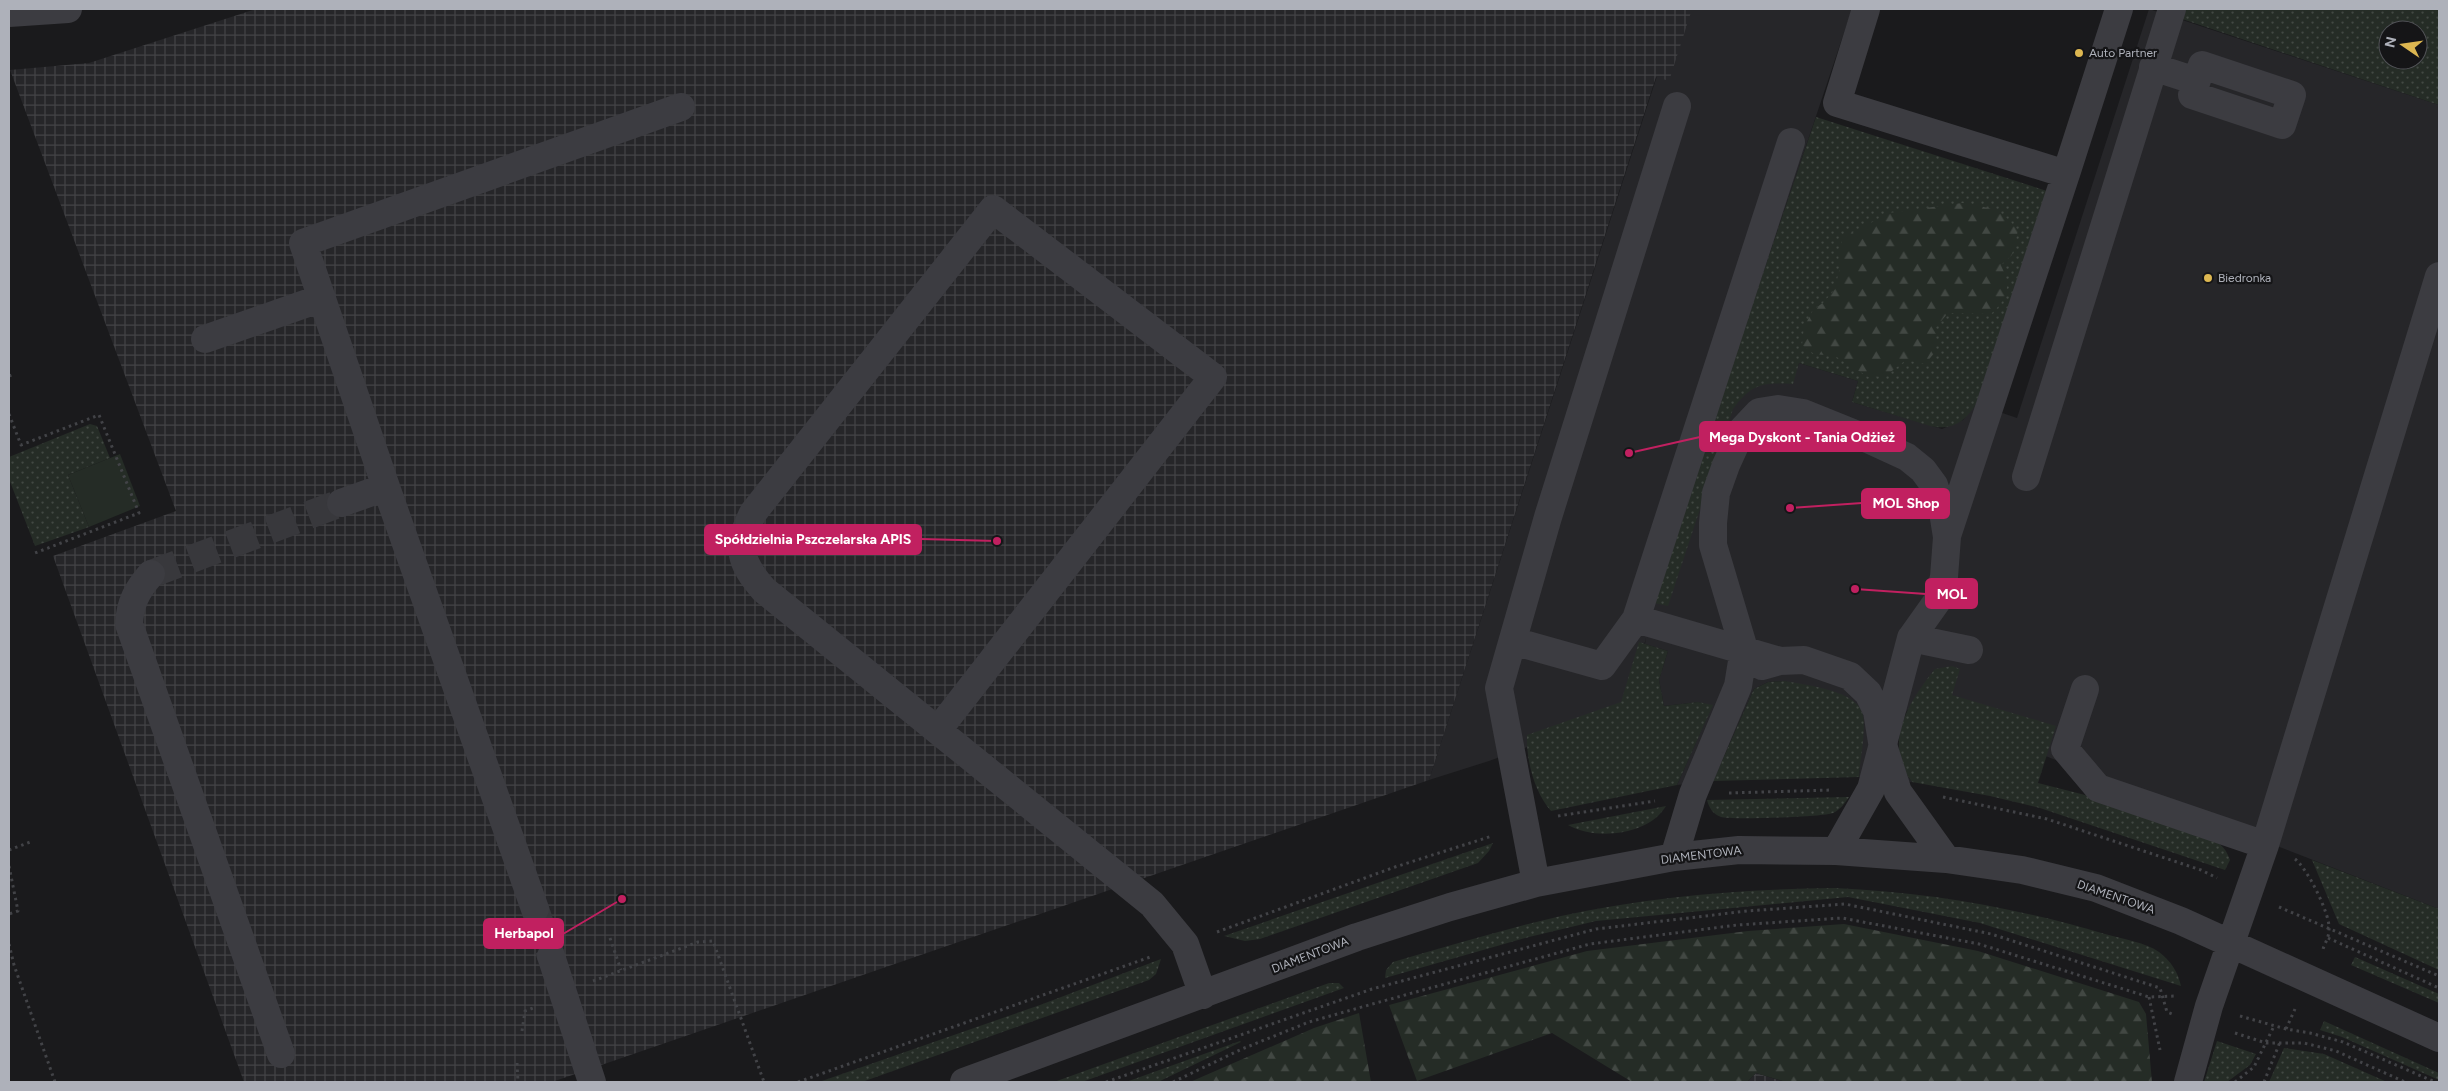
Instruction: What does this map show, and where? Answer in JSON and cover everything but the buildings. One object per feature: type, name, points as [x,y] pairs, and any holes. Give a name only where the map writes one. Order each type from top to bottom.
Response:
[{"type":"street","points":[[9,13],[68,9]]},
{"type":"street","points":[[1866,9],[1837,102],[2066,174]]},
{"type":"street","points":[[1947,537],[2119,9]]},
{"type":"street","points":[[2026,478],[2172,9]]},
{"type":"street","points":[[2153,67],[2196,81]]},
{"type":"street","points":[[1536,883],[1499,688],[1548,517],[1677,106]]},
{"type":"street","points":[[535,909],[386,487],[303,243],[681,107]]},
{"type":"street","points":[[1513,641],[1602,666],[1636,619],[1791,142]]},
{"type":"street","points":[[938,730],[1213,376],[993,209],[753,513],[743,534],[742,555],[748,571],[764,590],[1152,904],[1185,944],[1203,995]]},
{"type":"street","points":[[2188,1082],[2206,1015],[2265,846],[2439,276]]},
{"type":"street","points":[[205,339],[322,298]]},
{"type":"street","points":[[1674,857],[1693,794],[1738,686],[1744,649],[1714,545],[1713,523],[1716,493],[1742,430],[1759,412],[1778,409],[1803,413],[1907,457],[1923,470],[1934,486],[1943,512],[1947,537],[1944,576],[1938,600],[1910,638],[1871,789],[1836,851]]},
{"type":"street","points":[[341,503],[386,487]]},
{"type":"street","points":[[151,574],[139,588],[130,606],[129,624],[281,1054]]},
{"type":"street","points":[[1636,619],[1780,661]]},
{"type":"street","points":[[1910,638],[1969,650]]},
{"type":"street","points":[[1738,686],[1756,668],[1780,661],[1804,660],[1850,676],[1868,693],[1877,711],[1882,742],[1898,792],[1946,859]]},
{"type":"street","points":[[2085,689],[2065,749],[2098,788],[2265,846]]},
{"type":"street","name":"DIAMENTOWA","points":[[964,1082],[1357,937],[1450,907],[1536,883],[1674,857],[1738,850],[1836,851],[1946,859],[2022,870],[2096,888],[2135,902],[2232,943],[2439,1038]]},
{"type":"street","points":[[551,956],[592,1082]]},
{"type":"path","points":[[9,376],[14,374]]},
{"type":"path","points":[[9,414],[21,445],[99,415],[139,513],[35,553]]},
{"type":"path","points":[[9,850],[33,841]]},
{"type":"path","points":[[2265,846],[2297,860],[2304,867],[2328,917],[2330,929],[2328,938],[2439,988]]},
{"type":"path","points":[[9,866],[18,911],[9,914]]},
{"type":"path","points":[[1106,1082],[1372,989],[1558,939],[1596,930],[1747,911],[1845,904],[1991,934],[2160,988],[2167,1012],[2206,1015],[2315,1034],[2343,1042],[2435,1082]]},
{"type":"path","points":[[1173,1082],[1300,1025],[1590,944],[1737,925],[1842,918],[1979,944],[2149,997],[2175,995],[2206,1015],[2266,1043],[2304,1043],[2336,1051],[2397,1081],[2405,1082]]},
{"type":"path","points":[[610,938],[621,970]]},
{"type":"path","points":[[585,980],[593,981],[698,942],[713,941],[764,1082]]},
{"type":"path","points":[[9,944],[14,965],[55,1082]]},
{"type":"path","points":[[2149,997],[2161,1056]]},
{"type":"path","points":[[2235,1082],[2254,1067],[2274,1026]]},
{"type":"path","points":[[2264,1082],[2280,1042]]},
{"type":"path","points":[[517,1063],[518,1082]]},
{"type":"shaded area","points":[[256,9],[1692,9],[1669,81],[1656,77],[1429,780],[552,1082],[244,1082],[53,556],[176,511],[10,70],[89,63]]},
{"type":"shaded area","points":[[1687,9],[1852,9],[1730,372],[1792,383],[1799,363],[1858,381],[1852,402],[1942,429],[1963,420],[1976,404],[2017,418],[2149,9],[2439,105],[2439,909],[1922,708],[1934,671],[1905,714],[1898,738],[1898,750],[1905,773],[1912,782],[1859,777],[1863,717],[1785,681],[1768,682],[1754,689],[1713,781],[1677,785],[1712,706],[1698,702],[1664,706],[1659,680],[1668,651],[1645,644],[1646,638],[1625,711],[1489,761],[1429,780],[1657,76]]},
{"type":"shaded area","points":[[1756,1073],[1785,1082],[1747,1082]]},
{"type":"green space","points":[[2186,9],[2439,9],[2439,105],[2182,19]]},
{"type":"green space","points":[[1816,117],[2047,191],[1976,404],[1967,416],[1957,424],[1938,427],[1852,402],[1858,381],[1799,363],[1793,384],[1766,384],[1758,386],[1746,394],[1733,409],[1668,606],[1654,603],[1681,515]]},
{"type":"green space","points":[[1962,203],[1987,208],[2000,213],[2018,231],[2012,255],[2001,265],[2007,286],[2005,297],[1991,314],[1948,313],[1936,327],[1936,351],[1925,364],[1906,360],[1888,374],[1870,378],[1835,356],[1814,354],[1802,345],[1804,327],[1813,310],[1824,302],[1835,289],[1840,266],[1838,253],[1843,238],[1889,213]]},
{"type":"green space","points":[[90,424],[97,426],[110,458],[68,475],[89,527],[35,546],[9,479],[9,457]]},
{"type":"green space","points":[[120,454],[140,506],[89,527],[68,475]]},
{"type":"green space","points":[[1639,642],[1668,651],[1659,680],[1664,706],[1698,702],[1713,705],[1677,785],[1551,811],[1540,794],[1532,775],[1527,735],[1621,702]]},
{"type":"green space","points":[[1952,666],[1960,669],[1952,695],[2056,726],[2038,783],[2089,796],[2213,839],[2219,843],[2230,860],[2225,870],[2040,808],[1990,796],[1912,782],[1903,768],[1899,753],[1902,723],[1916,695],[1935,669]]},
{"type":"green space","points":[[1785,681],[1830,690],[1852,700],[1859,707],[1863,715],[1864,729],[1859,777],[1713,781],[1754,689],[1768,682]]},
{"type":"green space","points":[[1849,797],[1833,813],[1813,816],[1758,818],[1721,817],[1712,810],[1707,800]]},
{"type":"green space","points":[[1666,806],[1658,816],[1647,823],[1635,829],[1621,832],[1593,833],[1568,825]]},
{"type":"green space","points":[[1493,843],[1489,851],[1478,863],[1260,939],[1245,941],[1224,936]]},
{"type":"green space","points":[[2312,860],[2439,909],[2439,970],[2339,924]]},
{"type":"green space","points":[[1835,888],[1938,897],[2006,909],[2133,941],[2163,955],[2173,967],[2181,986],[1980,923],[1848,897],[1596,921],[1529,937],[1385,978],[1386,970],[1393,962],[1519,926],[1595,909],[1629,903],[1732,892]]},
{"type":"green space","points":[[1844,924],[1978,951],[2139,1002],[2146,1014],[2152,1082],[1786,1082],[1756,1073],[1747,1082],[1632,1082],[1552,1033],[1417,1081],[1389,1005],[1587,951],[1748,931]]},
{"type":"green space","points":[[2355,957],[2439,994],[2439,1003],[2351,965]]},
{"type":"green space","points":[[1161,959],[1156,974],[1149,980],[862,1082],[819,1082],[1040,1005]]},
{"type":"green space","points":[[1329,983],[1339,983],[1344,988],[1082,1082],[1054,1082]]},
{"type":"green space","points":[[1359,1013],[1371,1082],[1190,1082],[1314,1028]]},
{"type":"green space","points":[[2324,1021],[2439,1073],[2439,1080],[2342,1037],[2320,1030]]},
{"type":"green space","points":[[1240,1041],[1158,1082],[1126,1082]]},
{"type":"green space","points":[[2217,1041],[2256,1054],[2250,1065],[2227,1082],[2204,1082]]},
{"type":"green space","points":[[2284,1048],[2324,1054],[2387,1082],[2269,1082]]},
{"type":"tunnel","points":[[151,574],[341,503]]},
{"type":"tunnel","points":[[535,909],[551,956]]},
{"type":"place","name":"Auto Partner","points":[[2079,53]]},
{"type":"place","name":"Biedronka","points":[[2208,278]]},
{"type":"place","name":"Mega Dyskont - Tania Odżież","points":[[1629,453]]},
{"type":"place","name":"MOL Shop","points":[[1790,508]]},
{"type":"place","name":"Spółdzielnia Pszczelarska APIS","points":[[997,541]]},
{"type":"place","name":"MOL","points":[[1855,589]]},
{"type":"place","name":"Herbapol","points":[[622,899]]}]
